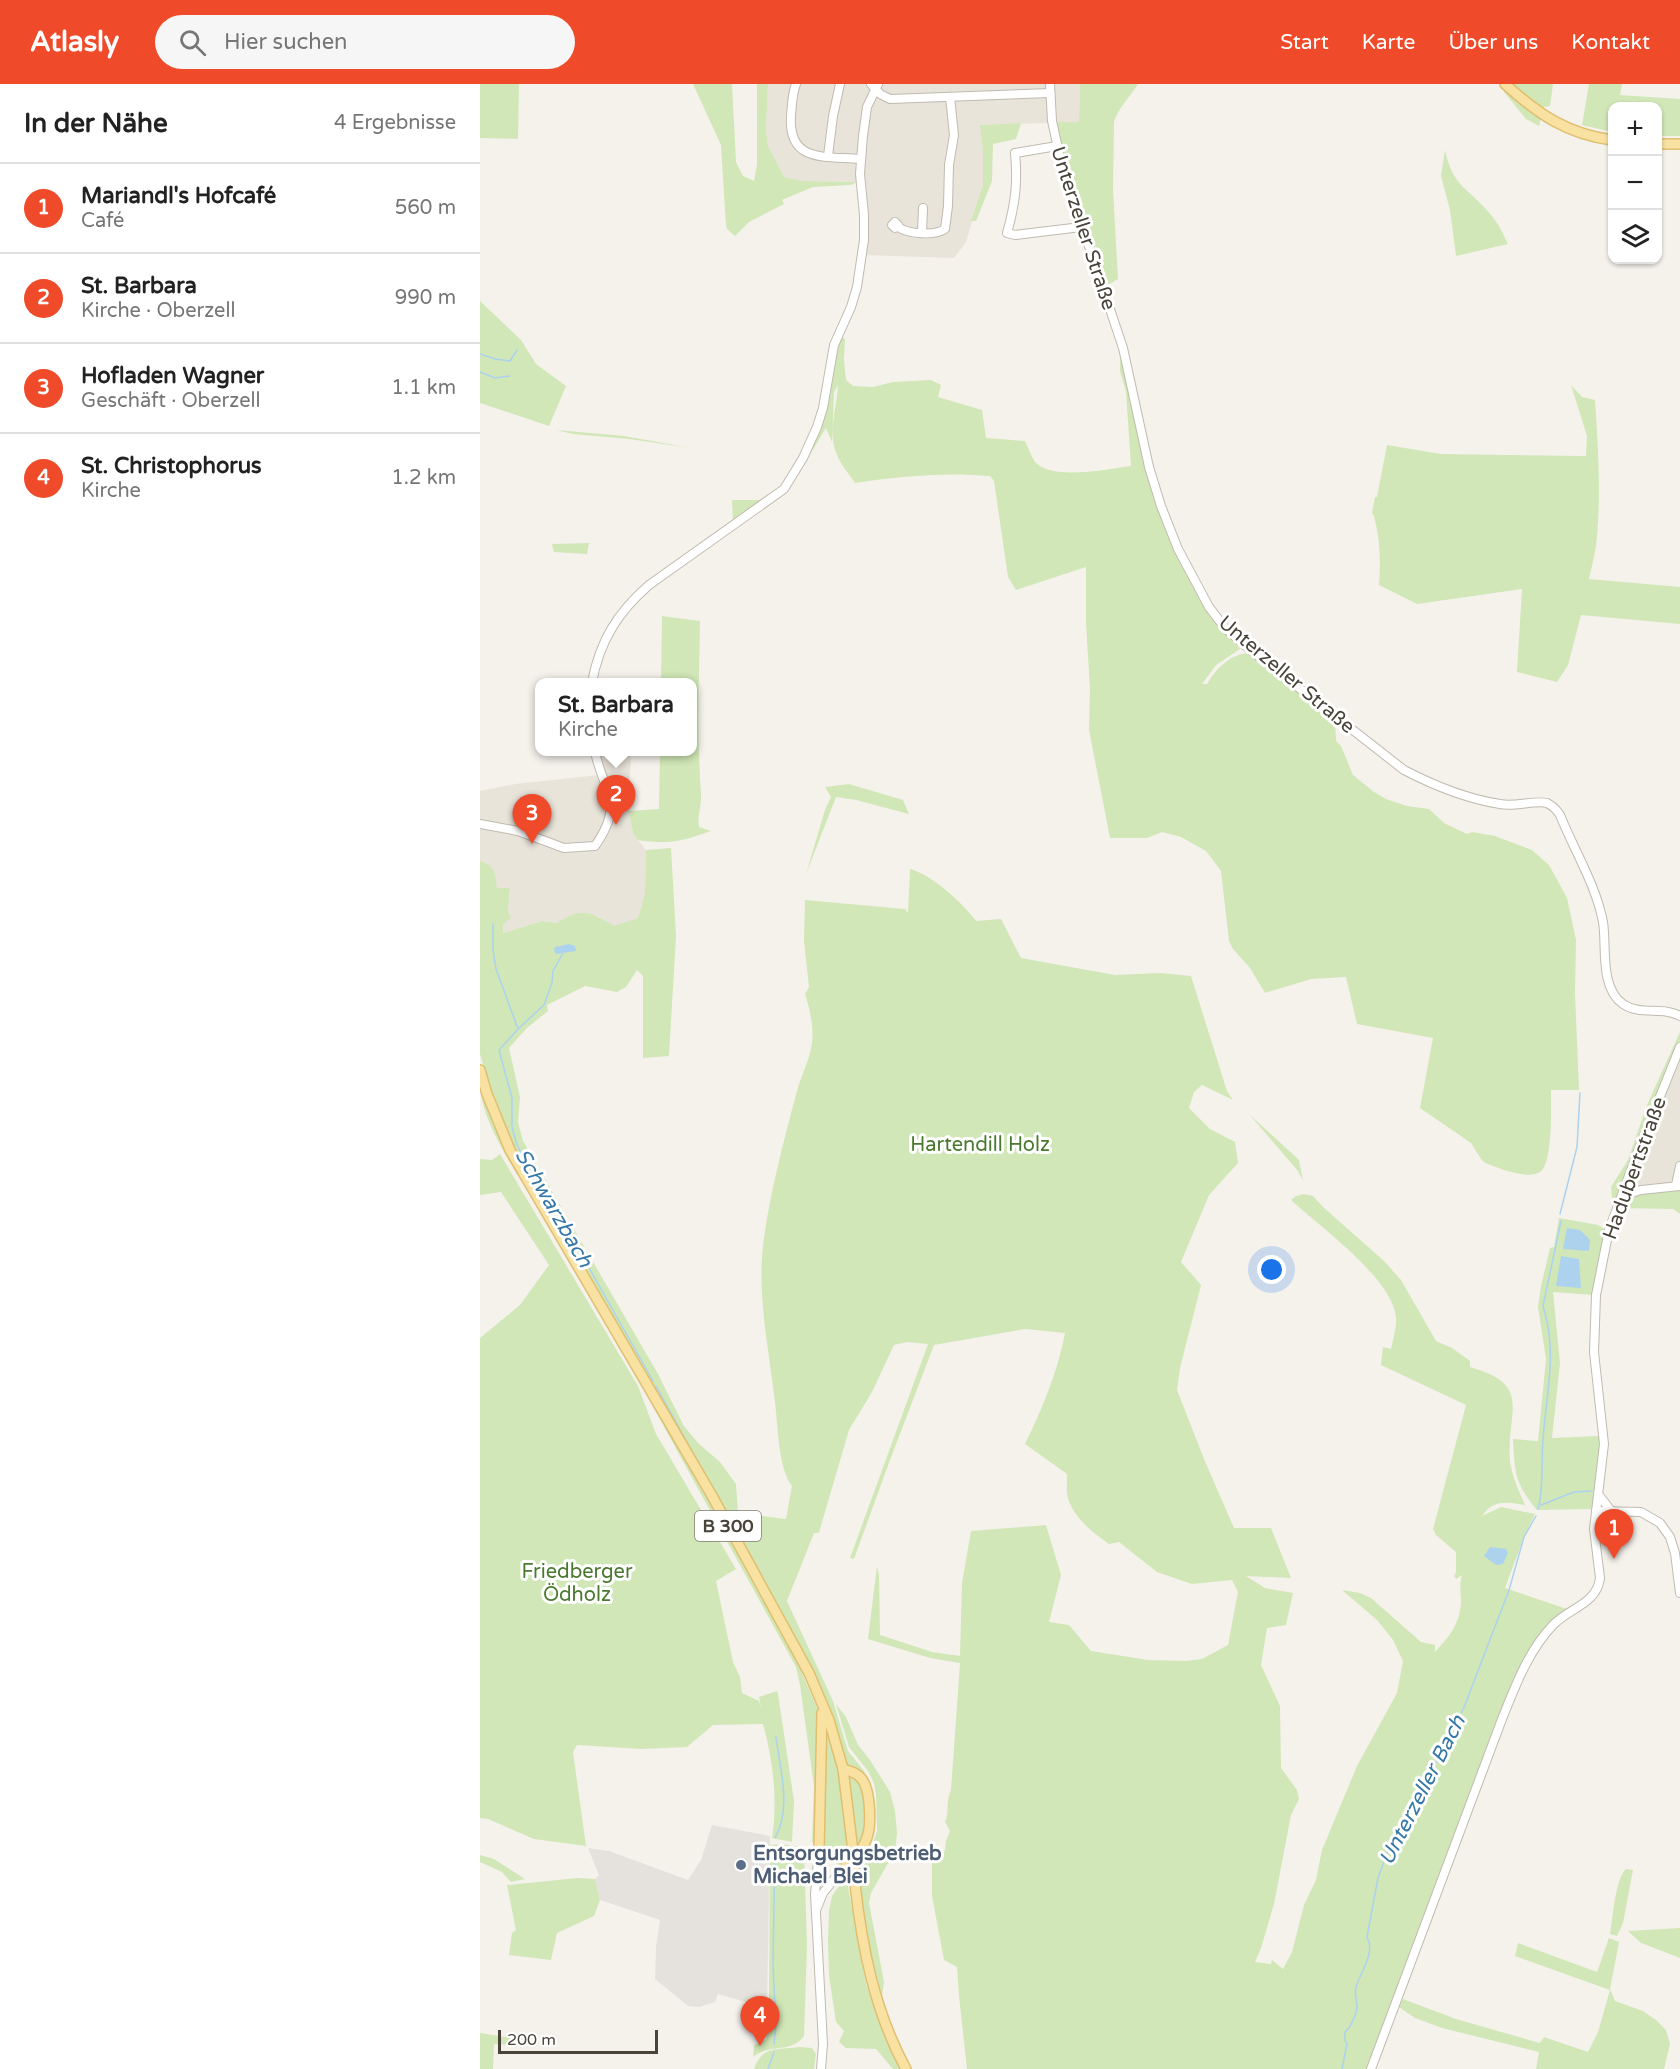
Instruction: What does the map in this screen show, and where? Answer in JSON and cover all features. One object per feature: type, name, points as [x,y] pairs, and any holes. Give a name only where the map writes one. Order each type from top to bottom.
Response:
[{"type":"main road","points":[[1508,87],[1549,120],[1570,130],[1608,139]]},
{"type":"main road","points":[[1662,144],[1680,144]]},
{"type":"main road","name":"B 300","points":[[480,1070],[487,1094],[510,1150],[711,1494],[801,1656],[821,1699],[843,1769],[862,1941],[884,2018],[906,2069]]},
{"type":"main road","points":[[819,1850],[823,1719],[821,1699]]},
{"type":"main road","points":[[839,1873],[857,1856],[866,1842],[870,1819],[865,1783],[860,1777],[843,1769]]},
{"type":"street","points":[[796,84],[793,92],[790,131],[802,150],[812,154],[860,159]]},
{"type":"street","points":[[828,156],[840,84]]},
{"type":"street","points":[[875,85],[880,94],[890,99],[950,97],[1050,88]]},
{"type":"street","points":[[593,678],[600,650],[624,609],[649,585],[784,489],[794,475],[817,427],[823,408],[834,345],[857,287],[864,240],[860,159],[867,107],[875,85]]},
{"type":"street","name":"Unterzeller Straße","points":[[1050,88],[1050,111],[1057,146],[1123,348],[1149,467],[1161,506],[1182,558],[1209,608],[1248,648],[1404,770],[1428,783],[1499,804],[1514,806],[1541,802],[1554,807],[1560,815],[1600,909],[1605,932],[1608,978],[1614,995],[1622,1004],[1635,1010],[1668,1012],[1680,1016]]},
{"type":"street","points":[[898,227],[902,230],[922,233],[943,231],[947,222],[949,168],[954,135],[950,97]]},
{"type":"street","points":[[1057,146],[1015,153],[1018,178],[1014,209],[1007,233],[1015,235],[1082,227]]},
{"type":"street","points":[[922,233],[923,208]]},
{"type":"street","points":[[480,824],[519,831],[564,848],[596,846],[608,827],[611,806],[609,790],[597,756]]},
{"type":"street","name":"Hadubertstraße","points":[[1371,2069],[1519,1678],[1546,1632],[1556,1622],[1595,1595],[1599,1585],[1594,1529],[1604,1444],[1594,1333],[1596,1295],[1603,1256],[1622,1196],[1680,1047]]},
{"type":"street","points":[[1622,1196],[1641,1190],[1678,1185],[1680,1166]]},
{"type":"street","points":[[1598,1494],[1612,1512]]},
{"type":"street","points":[[1596,1511],[1641,1512],[1660,1522],[1673,1545],[1680,1593]]},
{"type":"street","points":[[819,1850],[815,1916],[823,2044],[821,2069]]},
{"type":"street","points":[[815,1916],[824,1893],[839,1873]]},
{"type":"shaded area","points":[[768,84],[1080,84],[1079,122],[981,125],[983,185],[966,242],[954,258],[862,255],[860,182],[804,181],[784,177],[768,146],[766,130]]},
{"type":"shaded area","points":[[594,756],[630,756],[628,800],[633,833],[646,850],[645,893],[638,918],[615,927],[597,916],[585,913],[557,923],[542,921],[502,933],[508,912],[510,889],[497,888],[487,863],[480,861],[480,791],[515,784],[599,775]]},
{"type":"shaded area","points":[[1680,1047],[1680,1186],[1622,1195]]},
{"type":"shaded area","points":[[712,1825],[770,1836],[767,2008],[718,1994],[715,2002],[699,2007],[688,2006],[655,1979],[660,1920],[600,1900],[595,1879],[599,1875],[588,1848],[609,1851],[688,1880],[701,1860]]},
{"type":"green space","points":[[480,84],[519,84],[518,139],[480,138]]},
{"type":"green space","points":[[693,84],[732,84],[736,162],[743,176],[754,181],[757,165],[757,84],[768,84],[766,130],[768,146],[784,177],[804,181],[857,182],[851,185],[813,187],[782,200],[784,204],[749,222],[735,236],[726,225],[721,145]]},
{"type":"green space","points":[[1080,84],[1138,84],[1121,107],[1114,122],[1113,190],[1118,279],[1104,287],[1068,178],[1055,122],[1079,122]]},
{"type":"green space","points":[[1504,84],[1553,84],[1550,106],[1544,107],[1539,126],[1526,119],[1504,92]]},
{"type":"green space","points":[[1589,84],[1622,84],[1620,95],[1680,99],[1680,136],[1662,136],[1662,102],[1608,102],[1608,131],[1582,125]]},
{"type":"green space","points":[[1021,123],[1016,139],[993,144],[992,181],[976,221],[971,221],[983,185],[980,125]]},
{"type":"green space","points":[[1445,150],[1448,163],[1457,180],[1494,218],[1508,244],[1456,256],[1450,210],[1441,176]]},
{"type":"green space","points":[[480,301],[521,340],[536,364],[566,386],[549,426],[480,403]]},
{"type":"green space","points":[[841,337],[845,339],[846,380],[853,386],[873,387],[893,382],[931,380],[941,385],[938,397],[982,410],[986,438],[1025,441],[1035,462],[1043,468],[1067,472],[1131,466],[1126,392],[1120,371],[1120,353],[1146,462],[1194,586],[1209,615],[1224,632],[1243,647],[1216,665],[1202,684],[1207,684],[1219,668],[1230,659],[1249,653],[1335,720],[1336,741],[1341,746],[1353,775],[1374,792],[1407,806],[1429,809],[1444,823],[1467,834],[1472,832],[1495,836],[1532,850],[1549,865],[1567,898],[1576,940],[1575,993],[1579,1090],[1551,1090],[1549,1146],[1544,1167],[1540,1172],[1520,1174],[1485,1163],[1471,1143],[1420,1108],[1433,1038],[1357,1024],[1346,977],[1311,979],[1265,993],[1250,968],[1229,941],[1221,871],[1206,851],[1181,837],[1162,832],[1147,838],[1110,838],[1089,730],[1086,567],[1016,590],[1008,577],[994,481],[990,476],[922,475],[855,483],[834,447],[833,429],[838,385],[834,392],[832,442],[826,428],[799,473],[817,435]]},
{"type":"green space","points":[[1571,385],[1582,397],[1595,400],[1599,503],[1595,553],[1589,579],[1680,587],[1680,624],[1581,615],[1568,665],[1557,682],[1517,672],[1522,589],[1417,604],[1379,585],[1379,542],[1372,513],[1387,445],[1441,454],[1586,456],[1587,436]]},
{"type":"green space","points":[[556,430],[624,436],[691,448],[573,434]]},
{"type":"green space","points":[[773,494],[733,523],[732,500],[759,500]]},
{"type":"green space","points":[[589,543],[587,554],[554,552],[552,544]]},
{"type":"green space","points":[[662,616],[700,621],[701,798],[699,827],[711,831],[683,840],[667,842],[638,840],[633,833],[629,811],[659,809],[660,756],[697,756],[697,678],[661,678]]},
{"type":"green space","points":[[849,784],[903,800],[909,814],[836,797],[806,874],[831,797],[825,787]]},
{"type":"green space","name":"Hartendill Holz","points":[[671,848],[676,936],[669,1056],[643,1058],[643,976],[637,970],[626,987],[617,992],[585,986],[547,1005],[548,1011],[527,1028],[509,1048],[520,1097],[518,1122],[523,1141],[658,1374],[684,1426],[698,1443],[720,1462],[736,1484],[738,1513],[786,1519],[792,1486],[784,1469],[779,1446],[762,1300],[762,1258],[778,1164],[812,1043],[811,1018],[805,994],[809,987],[804,941],[805,900],[905,909],[908,913],[910,869],[946,890],[976,921],[1001,919],[1021,958],[1115,975],[1160,973],[1191,976],[1227,1091],[1233,1100],[1202,1085],[1194,1092],[1189,1108],[1210,1129],[1235,1142],[1238,1163],[1209,1195],[1181,1262],[1201,1285],[1180,1368],[1177,1390],[1234,1528],[1271,1528],[1291,1578],[1246,1576],[1265,1588],[1293,1593],[1286,1625],[1267,1628],[1261,1665],[1280,1706],[1281,1768],[1297,1790],[1299,1799],[1291,1815],[1274,1904],[1255,1962],[1271,1964],[1272,1960],[1283,1969],[1292,1952],[1304,1905],[1316,1880],[1322,1850],[1357,1766],[1397,1693],[1403,1661],[1393,1640],[1377,1620],[1342,1590],[1360,1593],[1371,1598],[1421,1642],[1435,1645],[1435,1652],[1456,1624],[1461,1603],[1462,1575],[1456,1579],[1454,1576],[1456,1552],[1436,1535],[1433,1529],[1466,1405],[1381,1365],[1383,1347],[1391,1349],[1395,1329],[1396,1317],[1391,1302],[1382,1286],[1368,1270],[1291,1200],[1304,1194],[1313,1196],[1384,1261],[1401,1280],[1436,1341],[1452,1348],[1470,1361],[1470,1367],[1490,1374],[1503,1382],[1510,1391],[1512,1414],[1510,1461],[1525,1505],[1496,1504],[1482,1516],[1501,1507],[1535,1514],[1505,1588],[1567,1609],[1544,1630],[1477,1775],[1368,2069],[967,2069],[957,1967],[944,1960],[932,1896],[933,1853],[945,1851],[950,1831],[945,1822],[951,1790],[960,1663],[930,1658],[868,1639],[877,1566],[880,1635],[932,1652],[960,1656],[962,1583],[971,1531],[1046,1525],[1061,1575],[1049,1622],[1069,1625],[1091,1651],[1148,1660],[1202,1659],[1228,1645],[1238,1592],[1232,1580],[1192,1584],[1157,1572],[1119,1542],[1109,1544],[1091,1530],[1074,1512],[1068,1498],[1067,1474],[1025,1444],[1049,1390],[1065,1333],[1025,1329],[934,1345],[854,1559],[850,1558],[928,1344],[907,1342],[894,1345],[872,1392],[849,1430],[819,1533],[814,1533],[787,1601],[833,1701],[848,1751],[865,1772],[863,1774],[847,1764],[825,1698],[813,1672],[651,1383],[514,1146],[491,1091],[480,1054],[480,861],[491,867],[497,888],[510,888],[508,912],[511,918],[503,924],[503,933],[542,921],[557,923],[573,914],[580,913],[592,914],[615,926],[638,918],[645,893],[646,850]]},
{"type":"green space","points":[[1680,1032],[1680,1041],[1608,1225],[1613,1206],[1611,1187],[1628,1160],[1647,1105]]},
{"type":"green space","points":[[480,1082],[520,1174],[517,1175],[493,1130],[484,1106]]},
{"type":"green space","points":[[1249,1114],[1299,1160],[1303,1181],[1298,1171]]},
{"type":"green space","name":"Friedberger Ödholz","points":[[500,1154],[638,1386],[656,1434],[736,1569],[716,1581],[742,1693],[759,1701],[761,1709],[759,1697],[777,1691],[778,1694],[794,1801],[792,1842],[772,1838],[775,1809],[774,1780],[763,1724],[713,1725],[687,1747],[641,1749],[577,1745],[573,1752],[586,1846],[534,1839],[488,1819],[480,1818],[480,1338],[520,1305],[549,1265],[501,1192],[480,1195],[480,1159],[492,1160]]},
{"type":"green space","points":[[1680,1188],[1680,1214],[1673,1209],[1621,1208],[1626,1201],[1639,1193]]},
{"type":"green space","points":[[1559,1218],[1598,1225],[1606,1230],[1593,1295],[1553,1292],[1560,1363],[1552,1438],[1599,1436],[1600,1463],[1591,1509],[1537,1510],[1517,1477],[1513,1439],[1538,1441],[1546,1359],[1538,1307],[1541,1286],[1550,1248],[1554,1247]]},
{"type":"green space","points":[[652,1405],[657,1409],[798,1660],[816,1706],[821,1721],[816,1842],[812,1842],[814,1786],[796,1667]]},
{"type":"green space","points":[[836,1704],[846,1717],[858,1745],[890,1792],[895,1811],[897,1833],[895,1851],[871,1893],[869,1903],[884,1982],[882,1996],[864,1925],[858,1865],[872,1846],[877,1831],[876,1795],[874,1783],[868,1771],[849,1747]]},
{"type":"green space","points":[[828,1733],[839,1770],[845,1806],[847,1859],[839,1866],[822,1846],[824,1765]]},
{"type":"green space","points":[[847,1772],[864,1784],[867,1832],[856,1851],[854,1814]]},
{"type":"green space","points":[[770,1845],[802,1847],[804,1851],[807,1946],[804,2036],[793,2045],[766,2050],[753,2057],[754,2045],[766,2040],[769,1996]]},
{"type":"green space","points":[[480,1855],[494,1859],[525,1879],[511,1882],[502,1872],[480,1862]]},
{"type":"green space","points":[[1626,1869],[1633,1870],[1623,1923],[1617,1936],[1610,1934],[1619,1881]]},
{"type":"green space","points":[[846,1876],[866,1984],[880,2023],[902,2069],[893,2069],[876,2049],[846,2048],[839,2042],[844,2031],[836,2022],[829,1975],[829,1911],[832,1896]]},
{"type":"green space","points":[[578,1878],[595,1879],[600,1900],[594,1916],[557,1933],[551,1960],[509,1955],[512,1933],[516,1930],[507,1885]]},
{"type":"green space","points":[[1680,1928],[1680,1958],[1641,1943],[1628,1931]]},
{"type":"green space","points":[[1609,1938],[1619,1942],[1610,1989],[1615,2001],[1643,2011],[1666,2030],[1670,2044],[1664,2069],[1536,2069],[1539,2052],[1442,2028],[1415,2018],[1399,2007],[1403,1999],[1456,2019],[1540,2043],[1544,2037],[1588,2052],[1598,2032],[1610,1990],[1515,1956],[1518,1943],[1597,1972]]},
{"type":"green space","points":[[480,2033],[517,2039],[517,2045],[494,2044],[493,2069],[480,2069]]},
{"type":"green space","points":[[800,2047],[812,2048],[816,2054],[814,2069],[754,2069],[757,2061],[766,2052]]},
{"type":"water","points":[[569,944],[575,946],[576,951],[556,954],[554,951],[555,947]]},
{"type":"water","points":[[1567,1228],[1580,1230],[1590,1240],[1589,1251],[1563,1249]]},
{"type":"water","points":[[1561,1256],[1579,1259],[1581,1288],[1556,1286]]},
{"type":"water","points":[[1490,1547],[1506,1549],[1508,1553],[1503,1564],[1496,1565],[1484,1556]]},
{"type":"waterway","points":[[480,354],[510,361],[517,350]]},
{"type":"waterway","points":[[480,372],[495,378],[510,376]]},
{"type":"waterway","name":"Schwarzbach","points":[[493,924],[496,969],[518,1029],[499,1050],[512,1098],[512,1127],[517,1145],[545,1200],[584,1259],[653,1381]]},
{"type":"waterway","points":[[518,1029],[544,1005],[552,983],[553,971],[563,953]]},
{"type":"waterway","name":"Unterzeller Bach","points":[[1560,1214],[1577,1147],[1580,1093]]},
{"type":"waterway","name":"Unterzeller Bach","points":[[1538,1509],[1550,1373],[1550,1340],[1543,1306],[1561,1221]]},
{"type":"waterway","name":"Schwarzbach","points":[[656,1386],[699,1464]]},
{"type":"waterway","points":[[1541,1505],[1574,1492],[1591,1491]]},
{"type":"waterway","name":"Unterzeller Bach","points":[[1342,2069],[1347,2044],[1345,2032],[1356,2013],[1356,1987],[1369,1956],[1367,1937],[1378,1878],[1396,1831],[1433,1765],[1440,1759],[1465,1705],[1509,1590],[1524,1537],[1536,1516]]},
{"type":"waterway","name":"Schwarzbach","points":[[775,1838],[783,1814],[784,1801],[776,1737]]},
{"type":"waterway","name":"Schwarzbach","points":[[774,2044],[776,2025],[773,1966],[775,1847]]},
{"type":"waterway","name":"Schwarzbach","points":[[768,2069],[774,2052]]},
{"type":"place","name":"St. Barbara","points":[[616,825]]},
{"type":"place","name":"Hofladen Wagner","points":[[532,844]]},
{"type":"place","name":"Mariandl's Hofcafé","points":[[1614,1559]]},
{"type":"place","name":"Entsorgungsbetrieb Michael Blei","points":[[741,1865]]},
{"type":"place","name":"St. Christophorus","points":[[760,2046]]}]
